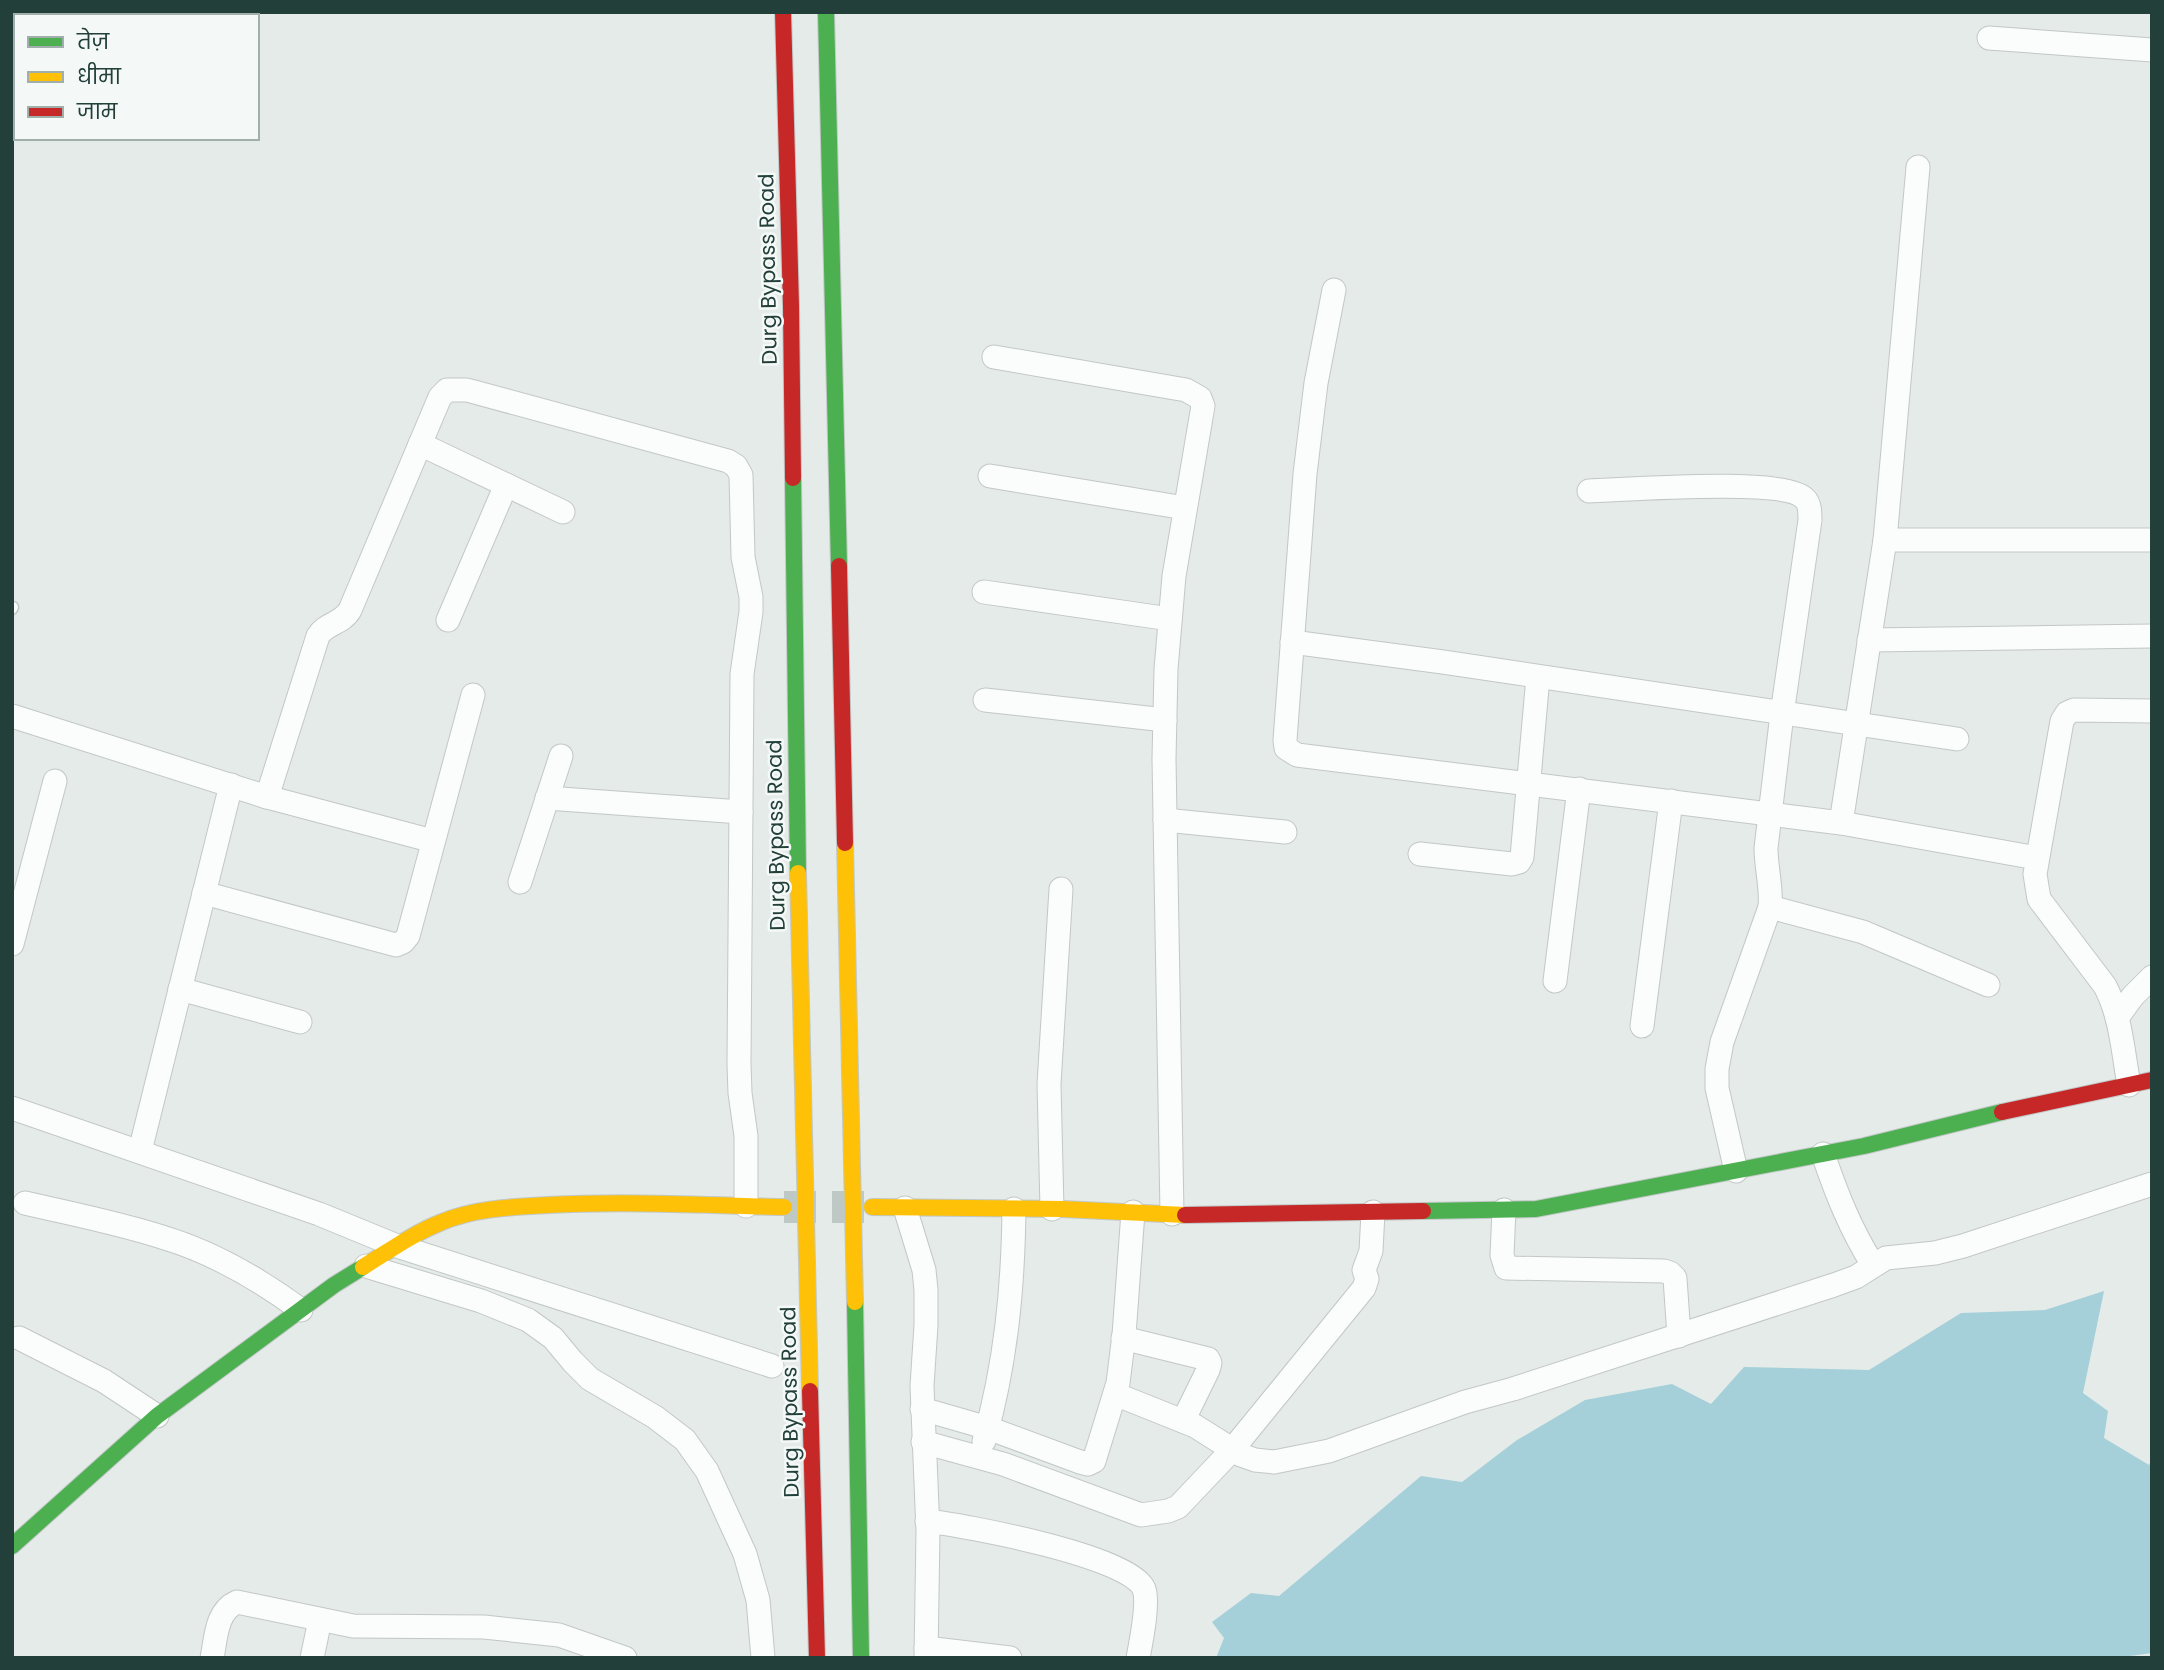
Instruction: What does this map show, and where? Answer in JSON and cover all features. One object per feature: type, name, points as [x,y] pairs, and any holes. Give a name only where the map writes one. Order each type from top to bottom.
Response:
[{"type":"main road","name":"Durg Bypass Road","points":[[783,12],[791,306],[796,794],[817,1658]]},
{"type":"main road","points":[[826,12],[857,1355],[861,1658]]},
{"type":"main road","points":[[872,1208],[1052,1209],[1172,1214],[1535,1209],[1864,1146],[1981,1116],[2152,1080]]},
{"type":"main road","points":[[12,1546],[157,1416],[334,1285],[443,1221],[471,1213],[514,1207],[594,1203],[784,1207]]},
{"type":"street","points":[[1989,38],[2152,50]]},
{"type":"street","points":[[1841,823],[1885,540],[1918,167]]},
{"type":"street","points":[[1334,290],[1316,383],[1305,474],[1285,740],[1286,748],[1290,752],[1841,823],[2037,858]]},
{"type":"street","points":[[994,357],[1172,387],[1194,393],[1203,406],[1185,508],[1170,620],[1165,720],[1172,1214]]},
{"type":"street","points":[[267,797],[318,636],[323,628],[346,617],[350,610],[440,397],[447,390],[456,389],[728,461],[736,466],[741,475],[742,547],[751,597],[742,674],[739,1064],[746,1136],[746,1206]]},
{"type":"street","points":[[420,444],[563,512]]},
{"type":"street","points":[[990,476],[1185,508]]},
{"type":"street","points":[[449,620],[506,485]]},
{"type":"street","points":[[1589,491],[1735,486],[1787,491],[1806,499],[1810,520],[1769,814],[1766,858],[1770,907],[1723,1042],[1717,1069],[1717,1088],[1736,1171]]},
{"type":"street","points":[[1885,540],[2152,540]]},
{"type":"street","points":[[984,592],[1170,620]]},
{"type":"street","points":[[1870,640],[2152,636]]},
{"type":"street","points":[[1292,642],[1957,739]]},
{"type":"street","points":[[1420,854],[1512,864],[1519,862],[1524,850],[1538,677]]},
{"type":"street","points":[[204,893],[396,945],[403,942],[408,936],[472,695]]},
{"type":"street","points":[[985,700],[1165,720]]},
{"type":"street","points":[[2129,1085],[2111,998],[2105,986],[2039,898],[2035,874],[2062,721],[2067,713],[2074,710],[2152,711]]},
{"type":"street","points":[[12,716],[267,797],[433,841]]},
{"type":"street","points":[[520,882],[561,756]]},
{"type":"street","points":[[12,944],[55,781]]},
{"type":"street","points":[[140,1151],[231,785]]},
{"type":"street","points":[[1555,981],[1579,789]]},
{"type":"street","points":[[547,798],[741,813]]},
{"type":"street","points":[[1642,1027],[1671,801]]},
{"type":"street","points":[[1165,820],[1285,832]]},
{"type":"street","points":[[1052,1209],[1049,1084],[1061,889]]},
{"type":"street","points":[[1770,907],[1863,932],[1987,985]]},
{"type":"street","points":[[2117,1018],[2133,996],[2152,977]]},
{"type":"street","points":[[180,989],[300,1022]]},
{"type":"street","points":[[12,1108],[319,1214],[397,1246],[772,1366]]},
{"type":"street","points":[[1823,1154],[1841,1207],[1873,1265]]},
{"type":"street","points":[[1115,1394],[1183,1421],[1255,1460],[1274,1462],[1329,1451],[1465,1402],[1513,1389],[1834,1285],[1856,1277],[1886,1258],[1963,1247],[2152,1184]]},
{"type":"street","points":[[25,1203],[168,1238],[232,1265],[302,1310]]},
{"type":"street","points":[[905,1208],[924,1270],[926,1290],[922,1409],[927,1521],[926,1653],[1010,1658]]},
{"type":"street","points":[[979,1457],[996,1398],[1010,1308],[1014,1264],[1014,1209]]},
{"type":"street","points":[[1504,1210],[1502,1255],[1506,1268],[1670,1273],[1675,1278],[1679,1336]]},
{"type":"street","points":[[922,1409],[988,1428],[1088,1464],[1094,1461],[1115,1394],[1123,1338],[1133,1212]]},
{"type":"street","points":[[923,1442],[979,1457],[1141,1515],[1178,1507],[1223,1444],[1367,1284],[1364,1270],[1371,1251],[1373,1212]]},
{"type":"street","points":[[370,1263],[528,1320],[553,1338],[590,1379],[655,1417],[685,1440],[712,1479],[745,1554],[758,1600],[763,1658]]},
{"type":"street","points":[[19,1338],[104,1381],[157,1416]]},
{"type":"street","points":[[1123,1338],[1208,1359],[1208,1370],[1183,1421]]},
{"type":"street","points":[[927,1521],[988,1530],[1071,1552],[1100,1561],[1133,1577],[1141,1583],[1145,1591],[1144,1624],[1138,1658]]},
{"type":"street","points":[[212,1658],[219,1622],[230,1605],[237,1602],[353,1626],[484,1627],[530,1631],[559,1636],[625,1658]]},
{"type":"street","points":[[312,1658],[320,1620]]},
{"type":"water","points":[[2104,1291],[2083,1393],[2108,1411],[2104,1438],[2149,1465],[2152,1458],[2152,1653],[2115,1658],[1216,1658],[1224,1638],[1212,1622],[1251,1593],[1279,1596],[1421,1476],[1462,1482],[1517,1440],[1585,1400],[1672,1384],[1711,1404],[1744,1367],[1869,1370],[1961,1313],[2045,1310]]},
{"type":"tunnel","points":[[784,1207],[872,1207]]},
{"type":"traffic: fast","points":[[826,12],[839,566]]},
{"type":"traffic: fast","points":[[793,478],[798,873]]},
{"type":"traffic: fast","points":[[1423,1211],[1536,1209],[1864,1146],[2002,1112]]},
{"type":"traffic: fast","points":[[12,1546],[157,1416],[334,1285],[363,1267]]},
{"type":"traffic: fast","points":[[855,1302],[861,1658]]},
{"type":"traffic: slow","points":[[845,843],[855,1302]]},
{"type":"traffic: slow","points":[[798,873],[810,1391]]},
{"type":"traffic: slow","points":[[363,1267],[432,1226],[455,1217],[494,1209],[607,1203],[784,1207]]},
{"type":"traffic: slow","points":[[872,1207],[1062,1209],[1185,1215]]},
{"type":"traffic: jam","points":[[783,12],[793,478]]},
{"type":"traffic: jam","points":[[839,566],[845,843]]},
{"type":"traffic: jam","points":[[2002,1112],[2152,1080]]},
{"type":"traffic: jam","points":[[1185,1215],[1423,1211]]},
{"type":"traffic: jam","points":[[810,1391],[817,1658]]}]
